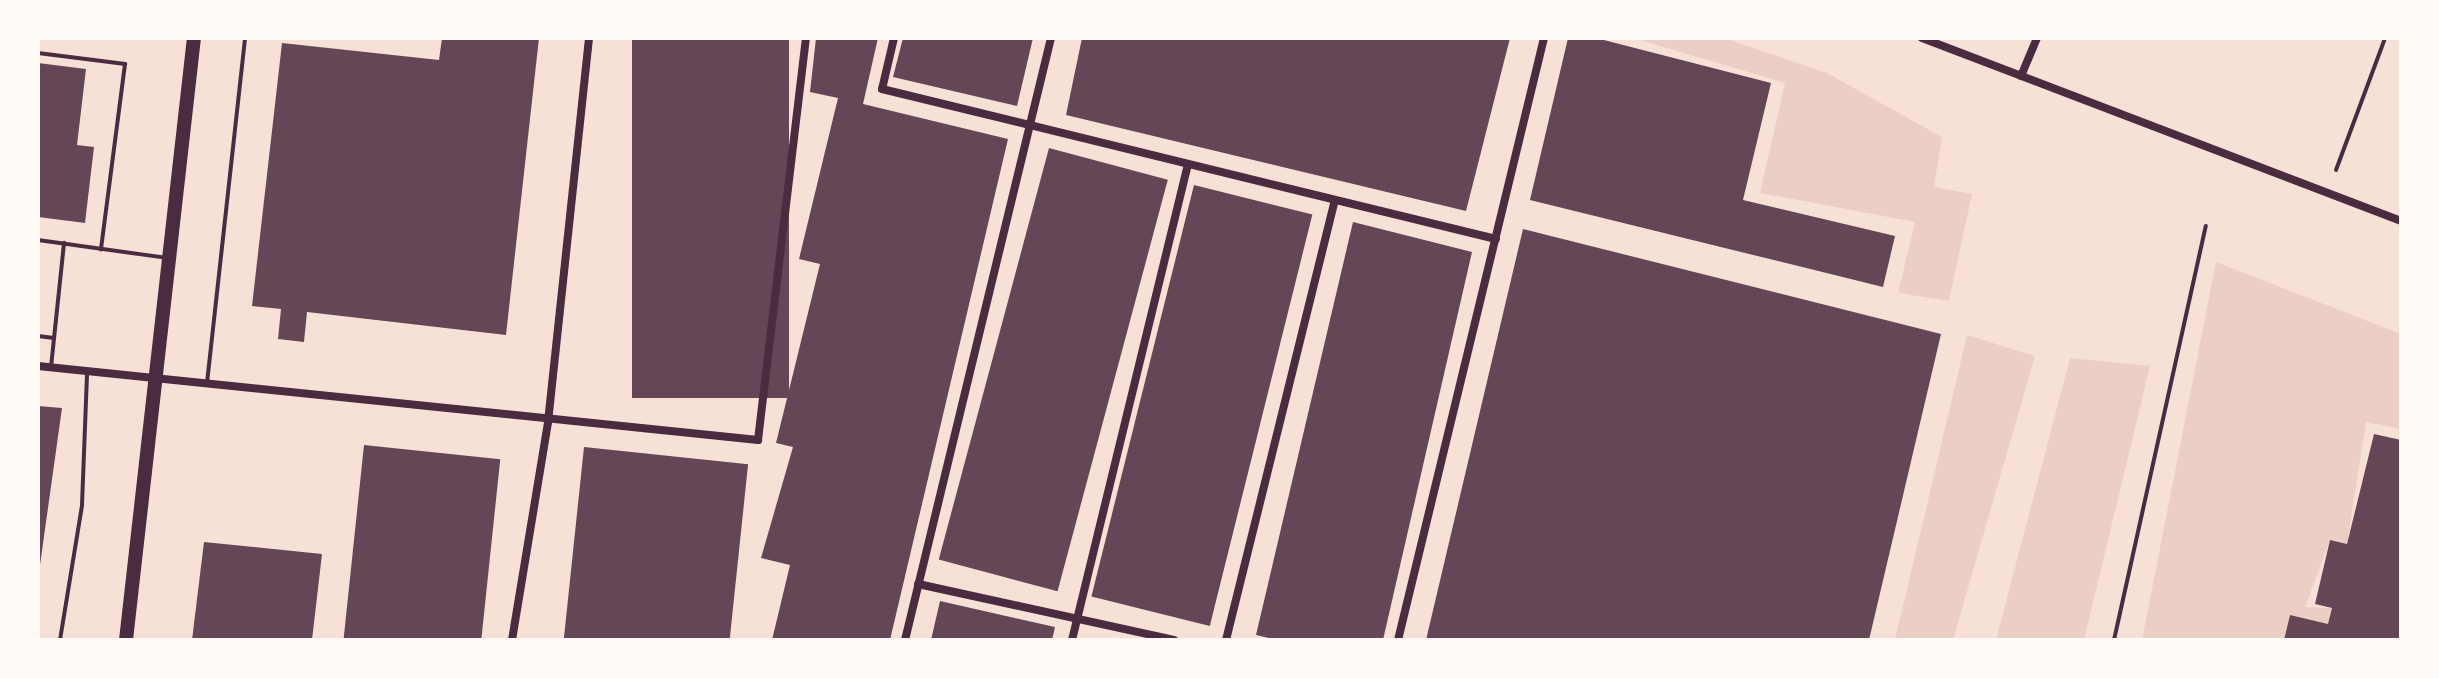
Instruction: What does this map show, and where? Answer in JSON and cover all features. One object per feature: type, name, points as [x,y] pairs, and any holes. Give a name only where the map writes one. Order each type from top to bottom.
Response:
[{"type":"main road","points":[[126,640],[194,38]]},
{"type":"street","points":[[512,640],[548,422],[589,38]]},
{"type":"street","points":[[38,366],[548,422],[758,440],[806,38]]},
{"type":"street","points":[[894,38],[882,89],[1496,239]]},
{"type":"street","points":[[905,640],[1027,125],[1051,38]]},
{"type":"street","points":[[1398,640],[1544,38]]},
{"type":"street","points":[[1922,38],[2401,221]]},
{"type":"street","points":[[2021,76],[2037,38]]},
{"type":"street","points":[[1072,640],[1188,165]]},
{"type":"street","points":[[1226,640],[1335,200]]},
{"type":"street","points":[[918,584],[1174,640]]},
{"type":"lane","points":[[207,383],[245,38]]},
{"type":"lane","points":[[2336,170],[2385,38]]},
{"type":"lane","points":[[38,53],[125,64],[101,249]]},
{"type":"lane","points":[[2114,640],[2206,226]]},
{"type":"lane","points":[[38,240],[169,258]]},
{"type":"lane","points":[[51,367],[64,243]]},
{"type":"lane","points":[[38,336],[54,338]]},
{"type":"lane","points":[[60,640],[82,505],[87,371]]},
{"type":"shaded area","points":[[1724,38],[1827,73],[1942,137],[1934,187],[1972,194],[1949,301],[1898,293],[1915,222],[1760,193],[1785,83],[1640,40]]},
{"type":"shaded area","points":[[2216,262],[2401,334],[2401,429],[2366,422],[2347,544],[2330,540],[2305,607],[2332,608],[2328,624],[2290,615],[2284,640],[2142,640]]},
{"type":"shaded area","points":[[1967,335],[2035,356],[1953,640],[1895,640]]},
{"type":"shaded area","points":[[2070,358],[2150,366],[2084,640],[1996,640]]},
{"type":"building","points":[[442,38],[539,38],[506,335],[307,312],[304,342],[278,339],[281,309],[252,306],[282,43],[439,60]]},
{"type":"building","points":[[632,38],[789,38],[789,398],[632,398]]},
{"type":"building","points":[[816,38],[878,38],[863,104],[1008,139],[890,640],[772,640],[790,565],[761,558],[793,447],[776,443],[820,264],[799,259],[838,98],[810,92]]},
{"type":"building","points":[[903,38],[1033,38],[1017,106],[893,77]]},
{"type":"building","points":[[1082,38],[1510,38],[1466,211],[1066,115]]},
{"type":"building","points":[[1568,38],[1596,38],[1771,83],[1743,200],[1895,236],[1883,287],[1530,200]]},
{"type":"building","points":[[38,63],[86,69],[77,145],[94,147],[85,223],[38,217]]},
{"type":"building","points":[[1049,148],[1168,180],[1058,591],[939,559]]},
{"type":"building","points":[[1194,185],[1312,215],[1210,626],[1091,596]]},
{"type":"building","points":[[1353,222],[1472,252],[1383,640],[1277,640],[1256,635]]},
{"type":"building","points":[[1523,229],[1941,334],[1869,640],[1426,640]]},
{"type":"building","points":[[38,406],[62,408],[40,565],[38,565]]},
{"type":"building","points":[[2374,434],[2401,440],[2401,640],[2284,640],[2290,615],[2328,624],[2332,608],[2315,604],[2330,540],[2347,544]]},
{"type":"building","points":[[364,445],[500,459],[481,640],[344,640]]},
{"type":"building","points":[[584,447],[748,464],[730,640],[564,640]]},
{"type":"building","points":[[204,542],[322,554],[312,640],[192,640]]},
{"type":"building","points":[[940,601],[1055,627],[1052,640],[931,640]]}]
